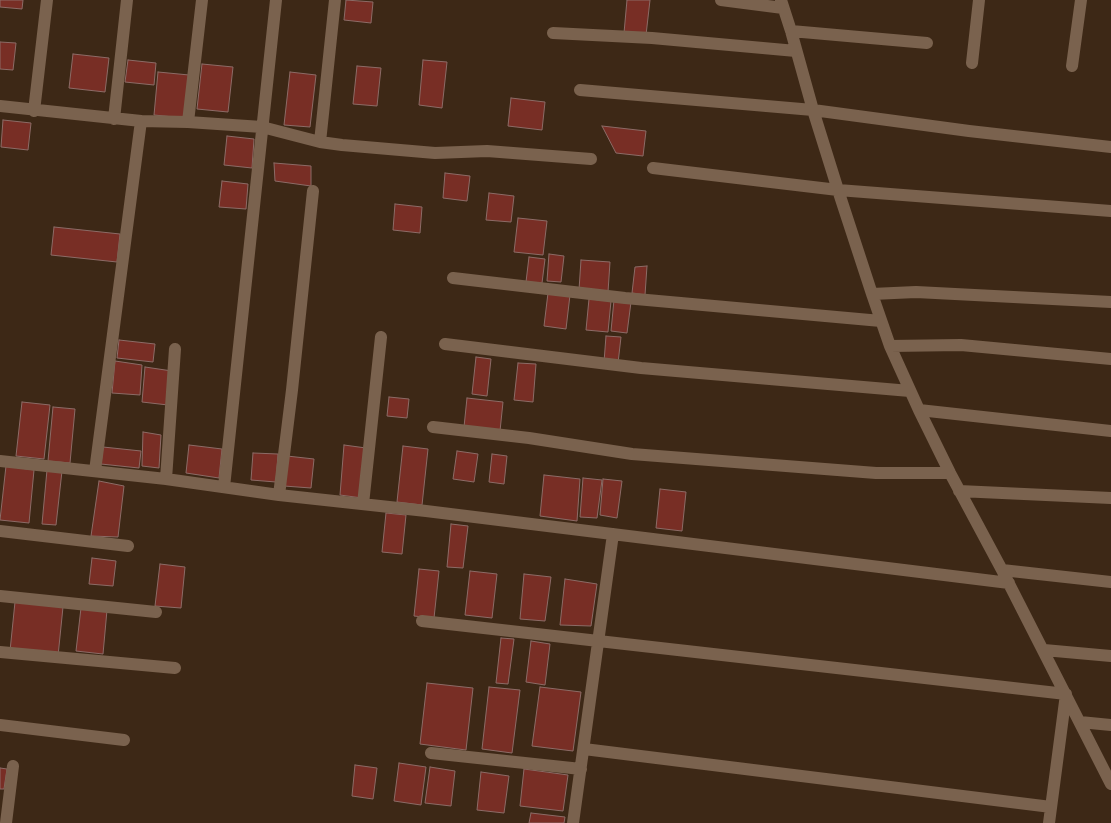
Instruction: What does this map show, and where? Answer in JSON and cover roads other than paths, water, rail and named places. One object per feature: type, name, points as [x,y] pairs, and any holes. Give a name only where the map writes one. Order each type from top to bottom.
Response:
[{"type":"street","points":[[34,111],[47,0]]},
{"type":"street","points":[[114,119],[127,0]]},
{"type":"street","points":[[188,122],[202,0]]},
{"type":"street","points":[[224,487],[276,0]]},
{"type":"street","points":[[320,142],[335,0]]},
{"type":"street","points":[[721,0],[782,4],[838,190],[890,346],[919,410],[959,491],[1044,650],[1111,784]]},
{"type":"street","points":[[972,63],[979,0]]},
{"type":"street","points":[[1072,66],[1081,0]]},
{"type":"street","points":[[791,32],[927,44]]},
{"type":"street","points":[[553,33],[652,38],[796,51]]},
{"type":"street","points":[[580,90],[813,110],[969,131],[1111,147]]},
{"type":"street","points":[[0,106],[114,119],[262,127],[320,142],[435,153],[487,151],[591,159]]},
{"type":"street","points":[[95,471],[142,121]]},
{"type":"street","points":[[653,168],[838,190],[1111,211]]},
{"type":"street","points":[[278,495],[292,390],[313,191]]},
{"type":"street","points":[[453,278],[625,298],[881,321]]},
{"type":"street","points":[[872,294],[916,292],[1111,302]]},
{"type":"street","points":[[363,504],[381,337]]},
{"type":"street","points":[[445,344],[640,368],[910,391]]},
{"type":"street","points":[[890,346],[961,345],[1111,359]]},
{"type":"street","points":[[166,479],[175,349]]},
{"type":"street","points":[[919,410],[1111,431]]},
{"type":"street","points":[[433,427],[529,438],[632,454],[876,473],[950,473]]},
{"type":"street","points":[[0,461],[166,479],[278,495],[613,534],[1009,583]]},
{"type":"street","points":[[959,491],[1111,498]]},
{"type":"street","points":[[0,531],[128,546]]},
{"type":"street","points":[[573,823],[613,534]]},
{"type":"street","points":[[1002,570],[1111,582]]},
{"type":"street","points":[[0,596],[156,612]]},
{"type":"street","points":[[422,621],[1066,694]]},
{"type":"street","points":[[1044,650],[1111,656]]},
{"type":"street","points":[[0,652],[175,668]]},
{"type":"street","points":[[1049,823],[1066,694]]},
{"type":"street","points":[[1080,722],[1111,725]]},
{"type":"street","points":[[0,725],[124,740]]},
{"type":"street","points":[[584,749],[1051,807]]},
{"type":"street","points":[[431,753],[581,769]]},
{"type":"street","points":[[6,823],[13,766]]}]
